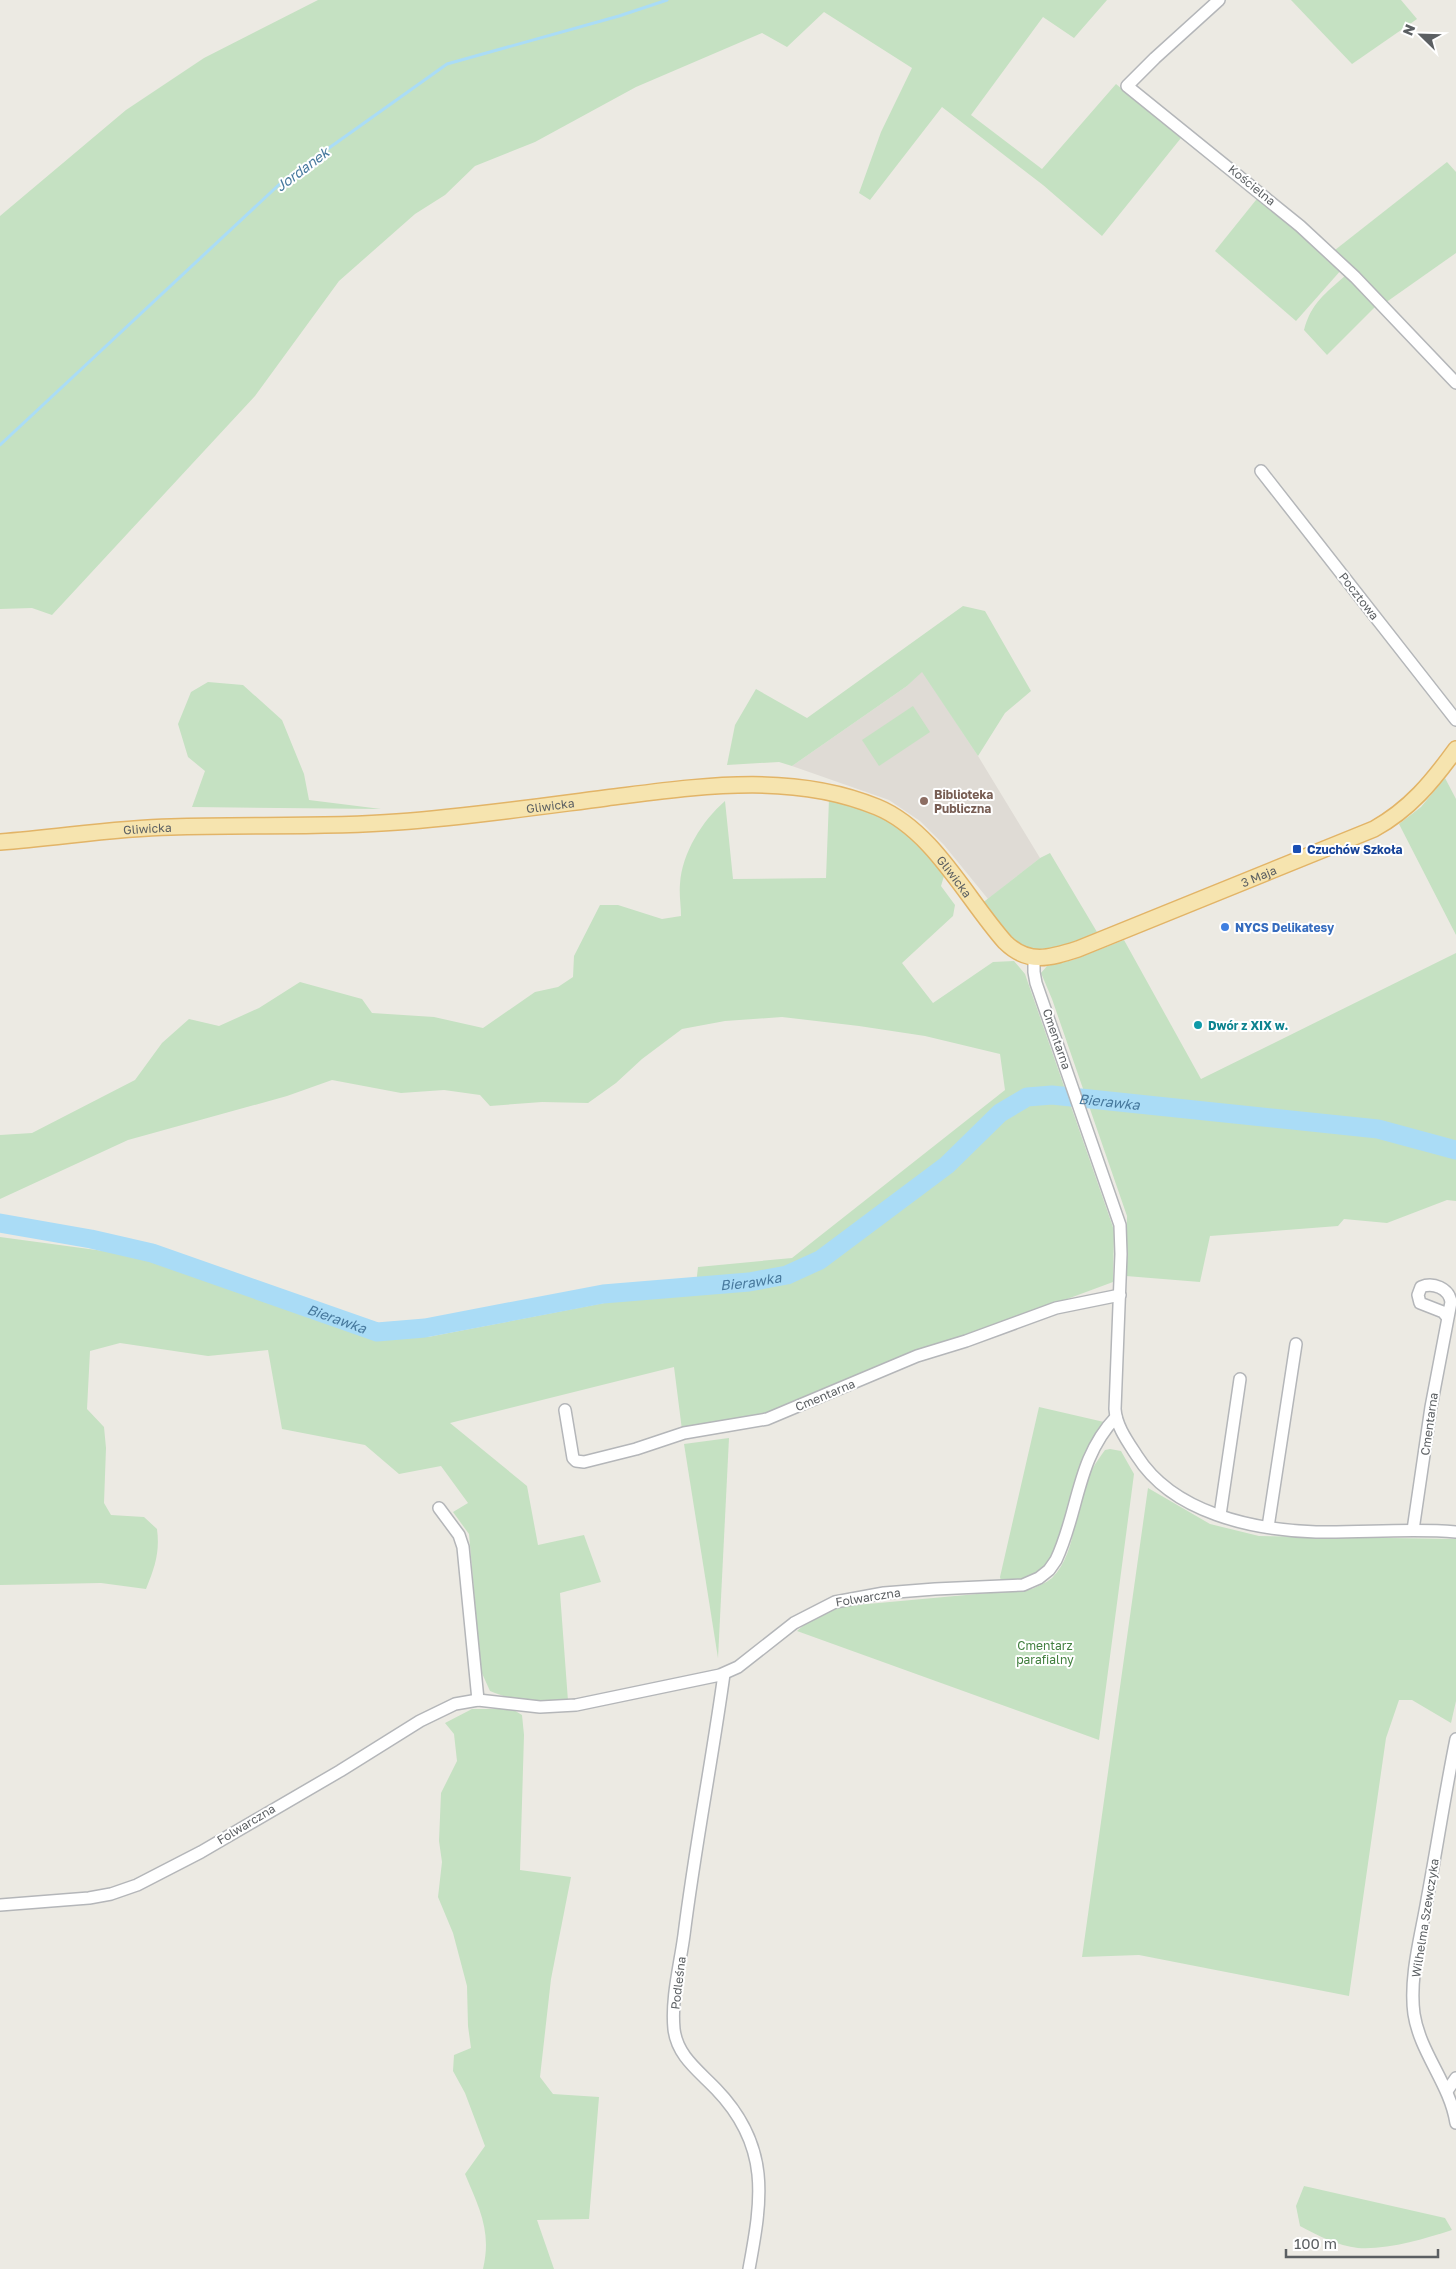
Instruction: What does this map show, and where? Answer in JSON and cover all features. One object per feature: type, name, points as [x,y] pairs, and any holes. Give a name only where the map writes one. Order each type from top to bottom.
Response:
[{"type":"main road","name":"3 Maja","points":[[1034,957],[1054,956],[1078,949],[1374,829],[1398,814],[1419,796],[1456,749]]},
{"type":"main road","name":"Gliwicka","points":[[0,842],[160,827],[360,825],[467,815],[704,786],[754,784],[792,787],[835,794],[865,803],[885,811],[903,822],[931,848],[1005,942],[1020,954],[1034,957]]},
{"type":"street","name":"Kościelna","points":[[1219,0],[1149,63],[1127,86],[1300,226],[1351,273],[1456,383]]},
{"type":"street","name":"Pocztowa","points":[[1261,471],[1456,720]]},
{"type":"street","name":"Cmentarna","points":[[1034,957],[1036,983],[1120,1225],[1116,1417],[1125,1437],[1139,1459],[1159,1482],[1181,1498],[1220,1515],[1268,1527],[1314,1532],[1413,1530],[1456,1532]]},
{"type":"street","name":"Cmentarna","points":[[565,1410],[573,1458],[576,1461],[584,1462],[636,1449],[684,1433],[767,1419],[907,1360],[966,1341],[1033,1315],[1080,1302],[1120,1295]]},
{"type":"street","name":"Cmentarna","points":[[1413,1530],[1431,1407],[1448,1318]]},
{"type":"street","points":[[1268,1527],[1296,1344]]},
{"type":"street","points":[[1220,1515],[1240,1379]]},
{"type":"street","name":"Folwarczna","points":[[0,1905],[89,1898],[111,1894],[137,1885],[201,1852],[424,1718],[455,1704],[478,1700],[540,1707],[576,1705],[724,1674],[743,1663],[794,1623],[834,1602],[884,1593],[935,1588],[1015,1586],[1039,1578],[1053,1565],[1061,1549],[1079,1483],[1093,1449],[1116,1417]]},
{"type":"street","points":[[439,1508],[459,1535],[463,1547],[478,1700]]},
{"type":"street","name":"Podleśna","points":[[724,1674],[689,1893],[674,2020],[678,2043],[684,2055],[731,2106],[745,2129],[754,2150],[759,2172],[759,2202],[749,2269]]},
{"type":"street","name":"Wilhelma Szewczyka","points":[[1456,1739],[1423,1924],[1413,1994],[1415,2019],[1419,2032],[1447,2091],[1456,2123]]},
{"type":"street","points":[[1447,2091],[1456,2078]]},
{"type":"shaded area","points":[[922,671],[978,756],[1040,858],[988,899],[944,845],[920,821],[889,800],[792,766],[907,686]]},
{"type":"green space","points":[[318,0],[1107,0],[1074,38],[1043,17],[971,115],[1042,169],[1116,84],[1181,138],[1102,236],[1043,185],[942,107],[870,200],[859,193],[881,132],[912,68],[824,12],[787,47],[762,33],[636,87],[535,142],[475,166],[445,195],[415,214],[339,281],[255,396],[52,615],[32,608],[0,609],[0,216],[126,110],[204,58]]},
{"type":"green space","points":[[1291,0],[1401,0],[1417,19],[1352,64]]},
{"type":"green space","points":[[1447,162],[1456,172],[1456,253],[1385,303],[1335,250]]},
{"type":"green space","points":[[1260,195],[1342,269],[1296,321],[1215,251]]},
{"type":"green space","points":[[1345,276],[1376,306],[1327,355],[1304,330],[1315,306]]},
{"type":"green space","points":[[963,606],[985,611],[1031,691],[1005,713],[978,756],[922,672],[907,686],[792,766],[779,762],[727,765],[735,725],[756,689],[807,718]]},
{"type":"green space","points":[[208,682],[243,685],[282,720],[304,774],[309,800],[381,809],[192,807],[205,771],[188,757],[178,724],[191,692]]},
{"type":"green space","points":[[913,706],[930,732],[879,766],[862,740]]},
{"type":"green space","points":[[1445,778],[1456,799],[1456,935],[1399,824],[1421,807]]},
{"type":"green space","points":[[829,799],[866,810],[895,824],[920,845],[944,876],[941,886],[955,905],[953,916],[902,963],[933,1003],[993,962],[1014,961],[1025,974],[1114,1230],[1113,1282],[764,1415],[732,1422],[714,1421],[682,1430],[674,1367],[450,1423],[527,1486],[538,1545],[584,1535],[601,1582],[560,1593],[568,1701],[529,1702],[509,1698],[490,1691],[481,1671],[469,1534],[453,1512],[468,1503],[441,1466],[399,1474],[365,1445],[282,1429],[268,1350],[208,1356],[120,1343],[90,1351],[87,1409],[104,1427],[106,1448],[104,1503],[111,1515],[144,1517],[157,1529],[157,1552],[146,1589],[101,1583],[0,1585],[0,1237],[141,1256],[360,1332],[428,1337],[625,1299],[695,1294],[698,1267],[792,1258],[1005,1090],[1000,1054],[925,1036],[859,1026],[782,1017],[725,1021],[682,1029],[642,1059],[616,1083],[588,1103],[542,1102],[490,1106],[480,1095],[444,1090],[401,1093],[332,1080],[287,1096],[128,1140],[0,1199],[0,1135],[32,1133],[135,1080],[162,1043],[189,1019],[219,1026],[259,1008],[300,982],[362,999],[372,1013],[434,1017],[483,1028],[535,992],[558,987],[573,977],[574,956],[600,905],[618,905],[662,919],[681,916],[680,884],[689,849],[701,828],[725,801],[733,879],[826,878]]},
{"type":"green space","points":[[1050,853],[1097,932],[1059,949],[1038,951],[1028,949],[1014,941],[981,904],[1040,858]]},
{"type":"green space","points":[[1124,940],[1201,1079],[1456,953],[1456,1201],[1447,1200],[1387,1223],[1344,1219],[1338,1226],[1210,1236],[1200,1282],[1126,1276],[1127,1216],[1052,999],[1041,973],[1047,966],[1073,960]]},
{"type":"green space","points":[[1039,1407],[1104,1422],[1082,1463],[1063,1530],[1051,1559],[1042,1570],[1031,1578],[1021,1581],[1001,1581],[1000,1577]]},
{"type":"green space","points":[[729,1438],[718,1658],[684,1444]]},
{"type":"green space","name":"Cmentarz parafialny","points":[[1105,1450],[1121,1451],[1134,1474],[1099,1740],[797,1631],[824,1608],[1032,1589],[1047,1581],[1060,1569],[1070,1547],[1081,1498],[1088,1477]]},
{"type":"green space","points":[[1148,1488],[1210,1524],[1259,1536],[1456,1539],[1456,1701],[1451,1723],[1412,1700],[1399,1700],[1386,1738],[1349,1996],[1139,1955],[1082,1957]]},
{"type":"green space","points":[[472,1709],[512,1709],[522,1715],[524,1735],[520,1870],[571,1877],[551,1979],[540,2077],[553,2094],[599,2097],[589,2219],[537,2220],[554,2269],[483,2269],[486,2243],[483,2220],[465,2174],[485,2146],[465,2093],[453,2071],[454,2055],[471,2048],[468,2026],[467,1986],[453,1933],[438,1897],[442,1862],[439,1841],[441,1793],[457,1761],[454,1734],[445,1723]]},
{"type":"green space","points":[[1304,2186],[1445,2218],[1452,2230],[1393,2246],[1358,2248],[1335,2243],[1300,2226],[1296,2206]]},
{"type":"waterway","name":"Jordanek","points":[[0,445],[284,180],[447,64],[619,16],[667,0]]},
{"type":"waterway","name":"Bierawka","points":[[0,1223],[91,1239],[152,1253],[377,1332],[425,1328],[603,1294],[749,1282],[787,1275],[820,1260],[947,1165],[1000,1113],[1027,1097],[1052,1095],[1378,1129],[1456,1150]]},
{"type":"place","name":"Biblioteka Publiczna","points":[[924,801]]},
{"type":"place","name":"Czuchów Szkoła","points":[[1297,849]]},
{"type":"place","name":"NYCS Delikatesy","points":[[1225,927]]},
{"type":"place","name":"Dwór z XIX w.","points":[[1198,1025]]}]
